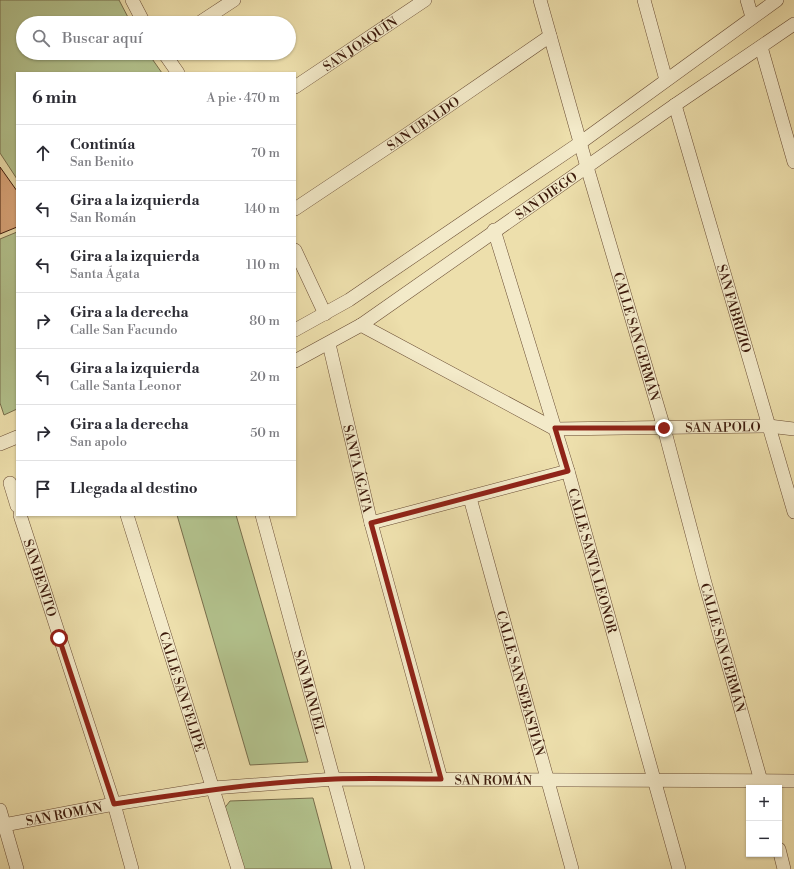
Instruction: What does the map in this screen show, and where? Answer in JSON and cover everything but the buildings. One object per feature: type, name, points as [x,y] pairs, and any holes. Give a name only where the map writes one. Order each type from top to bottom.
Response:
[{"type":"street","points":[[132,0],[140,16]]},
{"type":"street","points":[[210,16],[234,0]]},
{"type":"street","name":"SAN JOAQUÍN","points":[[296,86],[425,0]]},
{"type":"street","name":"CALLE SAN GERMÁN","points":[[540,0],[580,143],[664,428],[705,583],[762,785]]},
{"type":"street","points":[[644,0],[666,80]]},
{"type":"street","points":[[747,0],[752,17]]},
{"type":"street","name":"SAN DIEGO","points":[[296,329],[349,300],[580,143],[777,0]]},
{"type":"street","name":"SAN DIEGO","points":[[296,360],[329,344],[361,325],[494,230],[794,24]]},
{"type":"street","name":"SAN UBALDO","points":[[296,207],[409,133],[550,36]]},
{"type":"street","points":[[761,47],[794,162]]},
{"type":"street","points":[[169,60],[177,72]]},
{"type":"street","name":"SAN FABRIZIO","points":[[674,105],[794,512]]},
{"type":"street","name":"CALLE SANTA LEONOR","points":[[494,230],[568,471],[679,869]]},
{"type":"street","points":[[296,252],[325,314]]},
{"type":"street","points":[[361,325],[555,428]]},
{"type":"street","name":"SANTA ÁGATA","points":[[329,344],[371,523],[441,779]]},
{"type":"street","name":"SAN APOLO","points":[[555,428],[769,426],[794,429]]},
{"type":"street","points":[[1,441],[16,438]]},
{"type":"street","points":[[371,523],[568,471]]},
{"type":"street","points":[[9,483],[16,503]]},
{"type":"street","name":"CALLE SAN SEBASTIÁN","points":[[470,498],[572,869]]},
{"type":"street","name":"SAN BENITO","points":[[20,516],[114,804],[132,869]]},
{"type":"street","name":"CALLE SAN FELIPE","points":[[127,516],[214,788],[238,869]]},
{"type":"street","name":"SAN MANUEL","points":[[262,516],[335,779],[358,869]]},
{"type":"street","name":"SAN ROMÁN","points":[[4,825],[114,804],[214,788],[335,779],[654,780],[762,785],[794,781]]},
{"type":"street","points":[[0,810],[17,869]]},
{"type":"street","points":[[781,857],[784,869]]},
{"type":"green space","points":[[0,0],[119,0],[127,16],[16,16],[16,60],[153,60],[161,72],[16,72],[16,177],[0,153]]},
{"type":"green space","points":[[16,232],[16,409],[4,415],[0,403],[0,239]]},
{"type":"green space","points":[[177,516],[236,516],[308,762],[250,765]]},
{"type":"green space","points":[[313,798],[332,869],[243,869],[223,810],[230,801]]},
{"type":"route","points":[[59,638],[114,804],[214,788],[280,782],[335,779],[441,779],[371,523],[568,471],[555,428],[664,428]]}]
